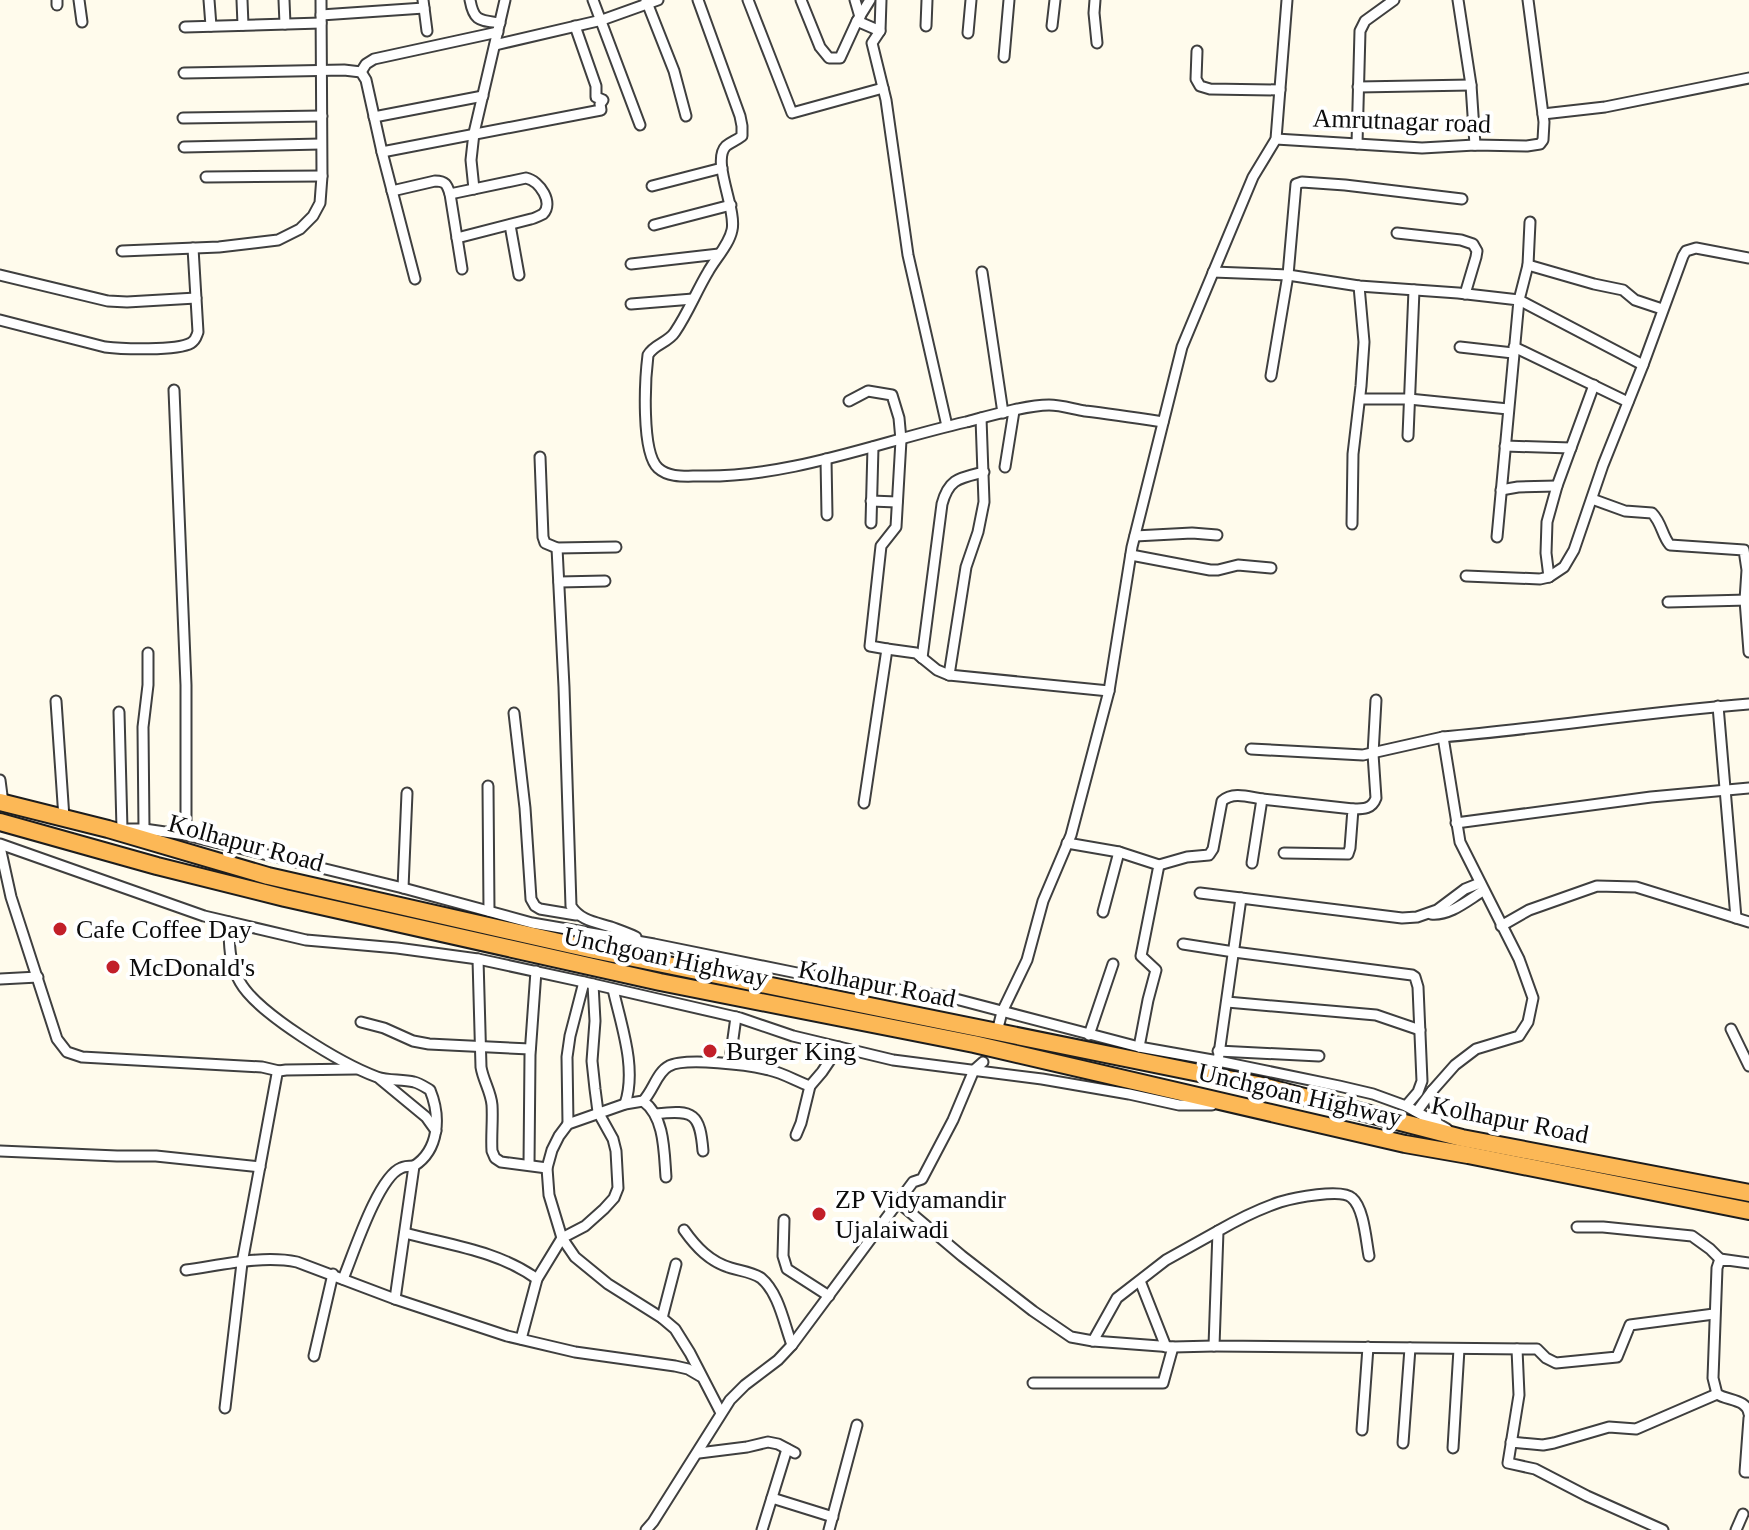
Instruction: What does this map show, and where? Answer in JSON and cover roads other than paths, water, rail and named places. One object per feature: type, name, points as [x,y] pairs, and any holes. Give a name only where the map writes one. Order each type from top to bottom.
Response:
[{"type":"highway","name":"Kolhapur Road","points":[[1,803],[115,829],[268,876],[594,950],[1258,1085],[1462,1138],[1749,1193]]},
{"type":"highway","name":"Unchgoan Highway","points":[[0,822],[285,898],[660,982],[974,1044],[1405,1144],[1749,1211]]},
{"type":"street","points":[[79,0],[82,22]]},
{"type":"street","points":[[209,0],[211,26]]},
{"type":"street","points":[[242,0],[243,25]]},
{"type":"street","points":[[284,0],[285,24]]},
{"type":"street","points":[[122,251],[278,240],[300,229],[313,216],[320,203],[322,176],[321,0]]},
{"type":"street","points":[[370,0],[371,12]]},
{"type":"street","points":[[470,0],[477,18],[499,28]]},
{"type":"street","points":[[474,189],[471,160],[474,133],[505,0]]},
{"type":"street","points":[[593,0],[640,125]]},
{"type":"street","points":[[698,0],[740,116],[742,136],[722,153],[733,228],[674,335],[651,349],[648,355],[644,407],[655,465],[667,474],[715,477],[775,470],[947,426],[1048,405],[1163,422]]},
{"type":"street","points":[[748,0],[792,113],[883,88]]},
{"type":"street","points":[[801,0],[820,47],[829,58],[840,58],[870,0]]},
{"type":"street","points":[[855,0],[858,19]]},
{"type":"street","points":[[881,0],[880,31],[872,43],[883,88],[908,255],[947,426]]},
{"type":"street","points":[[926,26],[927,0]]},
{"type":"street","points":[[968,33],[971,0]]},
{"type":"street","points":[[1004,57],[1009,0]]},
{"type":"street","points":[[1052,26],[1055,0]]},
{"type":"street","points":[[1095,0],[1097,43]]},
{"type":"street","points":[[998,1028],[1002,1012],[1027,960],[1043,901],[1067,843],[1109,691],[1135,536],[1182,347],[1253,177],[1276,139],[1287,0]]},
{"type":"street","points":[[1357,144],[1359,37],[1365,21],[1394,0]]},
{"type":"street","points":[[1458,0],[1471,85],[1475,145]]},
{"type":"street","points":[[1528,0],[1543,114],[1619,105],[1749,78]]},
{"type":"street","points":[[495,45],[602,20],[651,1],[686,116]]},
{"type":"street","points":[[185,27],[285,24],[424,4],[427,31]]},
{"type":"street","points":[[858,19],[880,31]]},
{"type":"street","points":[[382,152],[601,110],[603,100],[596,97],[596,86],[575,26]]},
{"type":"street","points":[[361,72],[374,59],[499,28]]},
{"type":"street","points":[[1197,51],[1196,79],[1200,86],[1210,89],[1280,90]]},
{"type":"street","points":[[184,73],[361,72],[366,80],[415,279]]},
{"type":"street","points":[[1358,87],[1471,85]]},
{"type":"street","points":[[374,117],[483,96]]},
{"type":"street","name":"Amrutnagar road","points":[[1276,139],[1422,148],[1527,146],[1540,144],[1543,140],[1543,114]]},
{"type":"street","points":[[183,118],[322,116]]},
{"type":"street","points":[[184,147],[321,144]]},
{"type":"street","points":[[652,186],[722,168]]},
{"type":"street","points":[[206,177],[322,176]]},
{"type":"street","points":[[450,194],[526,178],[540,185],[546,207],[542,215],[457,238]]},
{"type":"street","points":[[392,191],[435,181],[447,184],[462,269]]},
{"type":"street","points":[[1271,376],[1288,275],[1296,184],[1345,185],[1462,199]]},
{"type":"street","points":[[654,225],[731,205]]},
{"type":"street","points":[[1497,537],[1519,300],[1528,265],[1530,222]]},
{"type":"street","points":[[510,225],[519,275]]},
{"type":"street","points":[[1397,233],[1473,244],[1477,251],[1465,294]]},
{"type":"street","points":[[0,320],[105,347],[135,349],[191,343],[198,332],[193,248]]},
{"type":"street","points":[[1466,576],[1549,577],[1564,567],[1574,550],[1686,251],[1696,248],[1749,258]]},
{"type":"street","points":[[631,264],[719,254]]},
{"type":"street","points":[[1528,265],[1623,290],[1635,300],[1662,309]]},
{"type":"street","points":[[982,272],[1008,412],[1005,467]]},
{"type":"street","points":[[1213,272],[1288,275],[1359,286],[1519,300],[1643,365]]},
{"type":"street","points":[[0,275],[108,301],[196,298]]},
{"type":"street","points":[[1352,524],[1353,454],[1364,342],[1359,286]]},
{"type":"street","points":[[1408,436],[1414,290]]},
{"type":"street","points":[[631,304],[693,299]]},
{"type":"street","points":[[1460,347],[1514,350],[1628,402]]},
{"type":"street","points":[[1549,577],[1547,522],[1594,385]]},
{"type":"street","points":[[174,390],[186,685],[186,835]]},
{"type":"street","points":[[849,401],[868,391],[892,395],[901,440],[896,527],[881,546],[870,646],[916,653],[937,670],[949,675],[1109,691]]},
{"type":"street","points":[[1360,399],[1409,399],[1508,409]]},
{"type":"street","points":[[949,675],[966,567],[984,502],[981,418]]},
{"type":"street","points":[[1505,446],[1571,448]]},
{"type":"street","points":[[871,523],[873,447]]},
{"type":"street","points":[[540,457],[543,537],[549,546],[616,547]]},
{"type":"street","points":[[826,459],[827,515]]},
{"type":"street","points":[[922,658],[945,491],[958,479],[984,472]]},
{"type":"street","points":[[1501,490],[1557,486]]},
{"type":"street","points":[[1592,499],[1625,511],[1652,513],[1661,524],[1665,540],[1670,545],[1744,550],[1749,652]]},
{"type":"street","points":[[871,501],[897,502]]},
{"type":"street","points":[[1135,536],[1217,535]]},
{"type":"street","points":[[557,548],[571,906],[576,915]]},
{"type":"street","points":[[1131,555],[1210,570],[1238,565],[1271,568]]},
{"type":"street","points":[[559,582],[605,581]]},
{"type":"street","points":[[1668,602],[1747,600]]},
{"type":"street","points":[[864,803],[887,649]]},
{"type":"street","points":[[144,829],[143,727],[148,653]]},
{"type":"street","points":[[1067,843],[1119,852],[1159,865],[1209,855],[1213,849],[1220,808],[1226,797],[1233,795],[1353,809],[1368,808],[1374,802],[1376,791],[1373,754],[1376,700]]},
{"type":"street","points":[[56,701],[64,818]]},
{"type":"street","points":[[1251,749],[1350,756],[1373,754],[1443,737],[1749,704]]},
{"type":"street","points":[[1718,706],[1736,918]]},
{"type":"street","points":[[119,712],[115,829],[144,829],[186,835],[532,923],[802,974],[948,997],[1139,1047],[1218,1056],[1319,1056]]},
{"type":"street","points":[[514,713],[531,899],[535,906],[576,915],[654,944]]},
{"type":"street","points":[[1411,1109],[1424,1104],[1455,1065],[1476,1049],[1519,1036],[1528,1022],[1533,998],[1519,959],[1460,842],[1443,737]]},
{"type":"street","points":[[0,780],[1,803]]},
{"type":"street","points":[[488,786],[489,911]]},
{"type":"street","points":[[1456,823],[1651,797],[1749,788]]},
{"type":"street","points":[[403,888],[407,793]]},
{"type":"street","points":[[1252,863],[1262,799]]},
{"type":"street","points":[[1284,853],[1348,854],[1353,809]]},
{"type":"street","points":[[359,1069],[279,1071],[262,1067],[82,1057],[67,1052],[57,1039],[11,897],[0,846],[172,905],[306,940],[478,959],[736,1017],[793,1036],[893,1060],[1115,1092],[1179,1105],[1236,1105]]},
{"type":"street","points":[[1103,912],[1119,852]]},
{"type":"street","points":[[1139,1047],[1156,970],[1141,956],[1159,865]]},
{"type":"street","points":[[1501,926],[1529,910],[1597,886],[1636,887],[1749,922]]},
{"type":"street","points":[[1200,893],[1393,918],[1442,914],[1471,900],[1482,887]]},
{"type":"street","points":[[1218,1056],[1241,898]]},
{"type":"street","points":[[229,922],[233,968],[253,1000],[324,1050],[380,1079],[426,1117],[436,1131]]},
{"type":"street","points":[[1183,944],[1408,973],[1415,977],[1422,1081],[1411,1109]]},
{"type":"street","points":[[478,959],[480,1046],[484,1083],[492,1106],[495,1158],[501,1162],[547,1168]]},
{"type":"street","points":[[1089,1035],[1113,964]]},
{"type":"street","points":[[529,1165],[530,1049],[536,971]]},
{"type":"street","points":[[0,979],[38,977]]},
{"type":"street","points":[[521,1339],[537,1279],[562,1238],[585,1226],[614,1198],[618,1188],[613,1139],[598,1112],[592,1061],[595,1021],[588,983]]},
{"type":"street","points":[[568,1124],[567,1057],[570,1036],[588,983]]},
{"type":"street","points":[[613,989],[628,1062],[629,1092],[625,1104]]},
{"type":"street","points":[[1227,1002],[1376,1015],[1420,1030]]},
{"type":"street","points":[[731,1053],[736,1017]]},
{"type":"street","points":[[361,1022],[429,1044],[530,1049]]},
{"type":"street","points":[[1731,1029],[1749,1066]]},
{"type":"street","points":[[796,1135],[810,1086],[839,1047]]},
{"type":"street","points":[[1218,1056],[1373,1094],[1411,1109],[1462,1138]]},
{"type":"street","points":[[721,1413],[675,1329],[575,1257],[562,1238],[549,1195],[547,1168],[552,1150],[568,1124],[598,1112],[643,1101],[666,1067],[678,1062],[734,1064],[770,1070],[810,1086]]},
{"type":"street","points":[[646,1530],[699,1453],[730,1400],[792,1345],[913,1182],[922,1179],[953,1120],[974,1070],[983,1062]]},
{"type":"street","points":[[225,1408],[242,1263],[279,1071]]},
{"type":"street","points":[[343,1279],[375,1200],[400,1168],[414,1166],[424,1160],[436,1131],[434,1100],[430,1090],[415,1082],[380,1079]]},
{"type":"street","points":[[1432,1091],[1437,1123]]},
{"type":"street","points":[[643,1101],[656,1114],[666,1177]]},
{"type":"street","points":[[656,1114],[686,1112],[697,1120],[703,1151]]},
{"type":"street","points":[[0,1151],[156,1156],[260,1167]]},
{"type":"street","points":[[395,1299],[414,1166]]},
{"type":"street","points":[[1093,1341],[1117,1298],[1147,1274],[1234,1221],[1282,1201],[1332,1193],[1353,1198],[1360,1212],[1369,1256]]},
{"type":"street","points":[[898,1202],[1033,1311],[1071,1337],[1093,1341],[1170,1347],[1537,1349],[1556,1363],[1617,1357],[1630,1325],[1714,1314]]},
{"type":"street","points":[[784,1220],[783,1256],[787,1269],[829,1296]]},
{"type":"street","points":[[1577,1227],[1692,1236],[1720,1259],[1749,1263]]},
{"type":"street","points":[[684,1230],[711,1259],[763,1280],[775,1296],[792,1345]]},
{"type":"street","points":[[1214,1346],[1218,1231]]},
{"type":"street","points":[[405,1233],[503,1259],[537,1279]]},
{"type":"street","points":[[186,1270],[283,1259],[333,1274],[481,1329],[575,1352],[675,1366],[702,1377]]},
{"type":"street","points":[[1720,1259],[1714,1314],[1713,1378],[1717,1394],[1745,1404],[1748,1408],[1745,1472],[1749,1472]]},
{"type":"street","points":[[662,1318],[676,1264]]},
{"type":"street","points":[[314,1356],[333,1274]]},
{"type":"street","points":[[1033,1383],[1163,1383],[1170,1347],[1140,1281]]},
{"type":"street","points":[[1362,1430],[1368,1347]]},
{"type":"street","points":[[1403,1443],[1410,1348]]},
{"type":"street","points":[[1453,1448],[1459,1349]]},
{"type":"street","points":[[1517,1349],[1519,1395],[1508,1463],[1535,1469],[1663,1530]]},
{"type":"street","points":[[1511,1442],[1543,1445],[1609,1427],[1636,1429],[1717,1394]]},
{"type":"street","points":[[829,1530],[857,1425]]},
{"type":"street","points":[[699,1453],[768,1442],[791,1451],[762,1530]]},
{"type":"street","points":[[772,1498],[833,1517]]},
{"type":"street","points":[[1736,1530],[1743,1514]]},
{"type":"place","name":"Cafe Coffee Day","points":[[60,929]]},
{"type":"place","name":"McDonald's","points":[[113,967]]},
{"type":"place","name":"Burger King","points":[[710,1051]]},
{"type":"place","name":"ZP Vidyamandir Ujalaiwadi","points":[[819,1214]]}]
